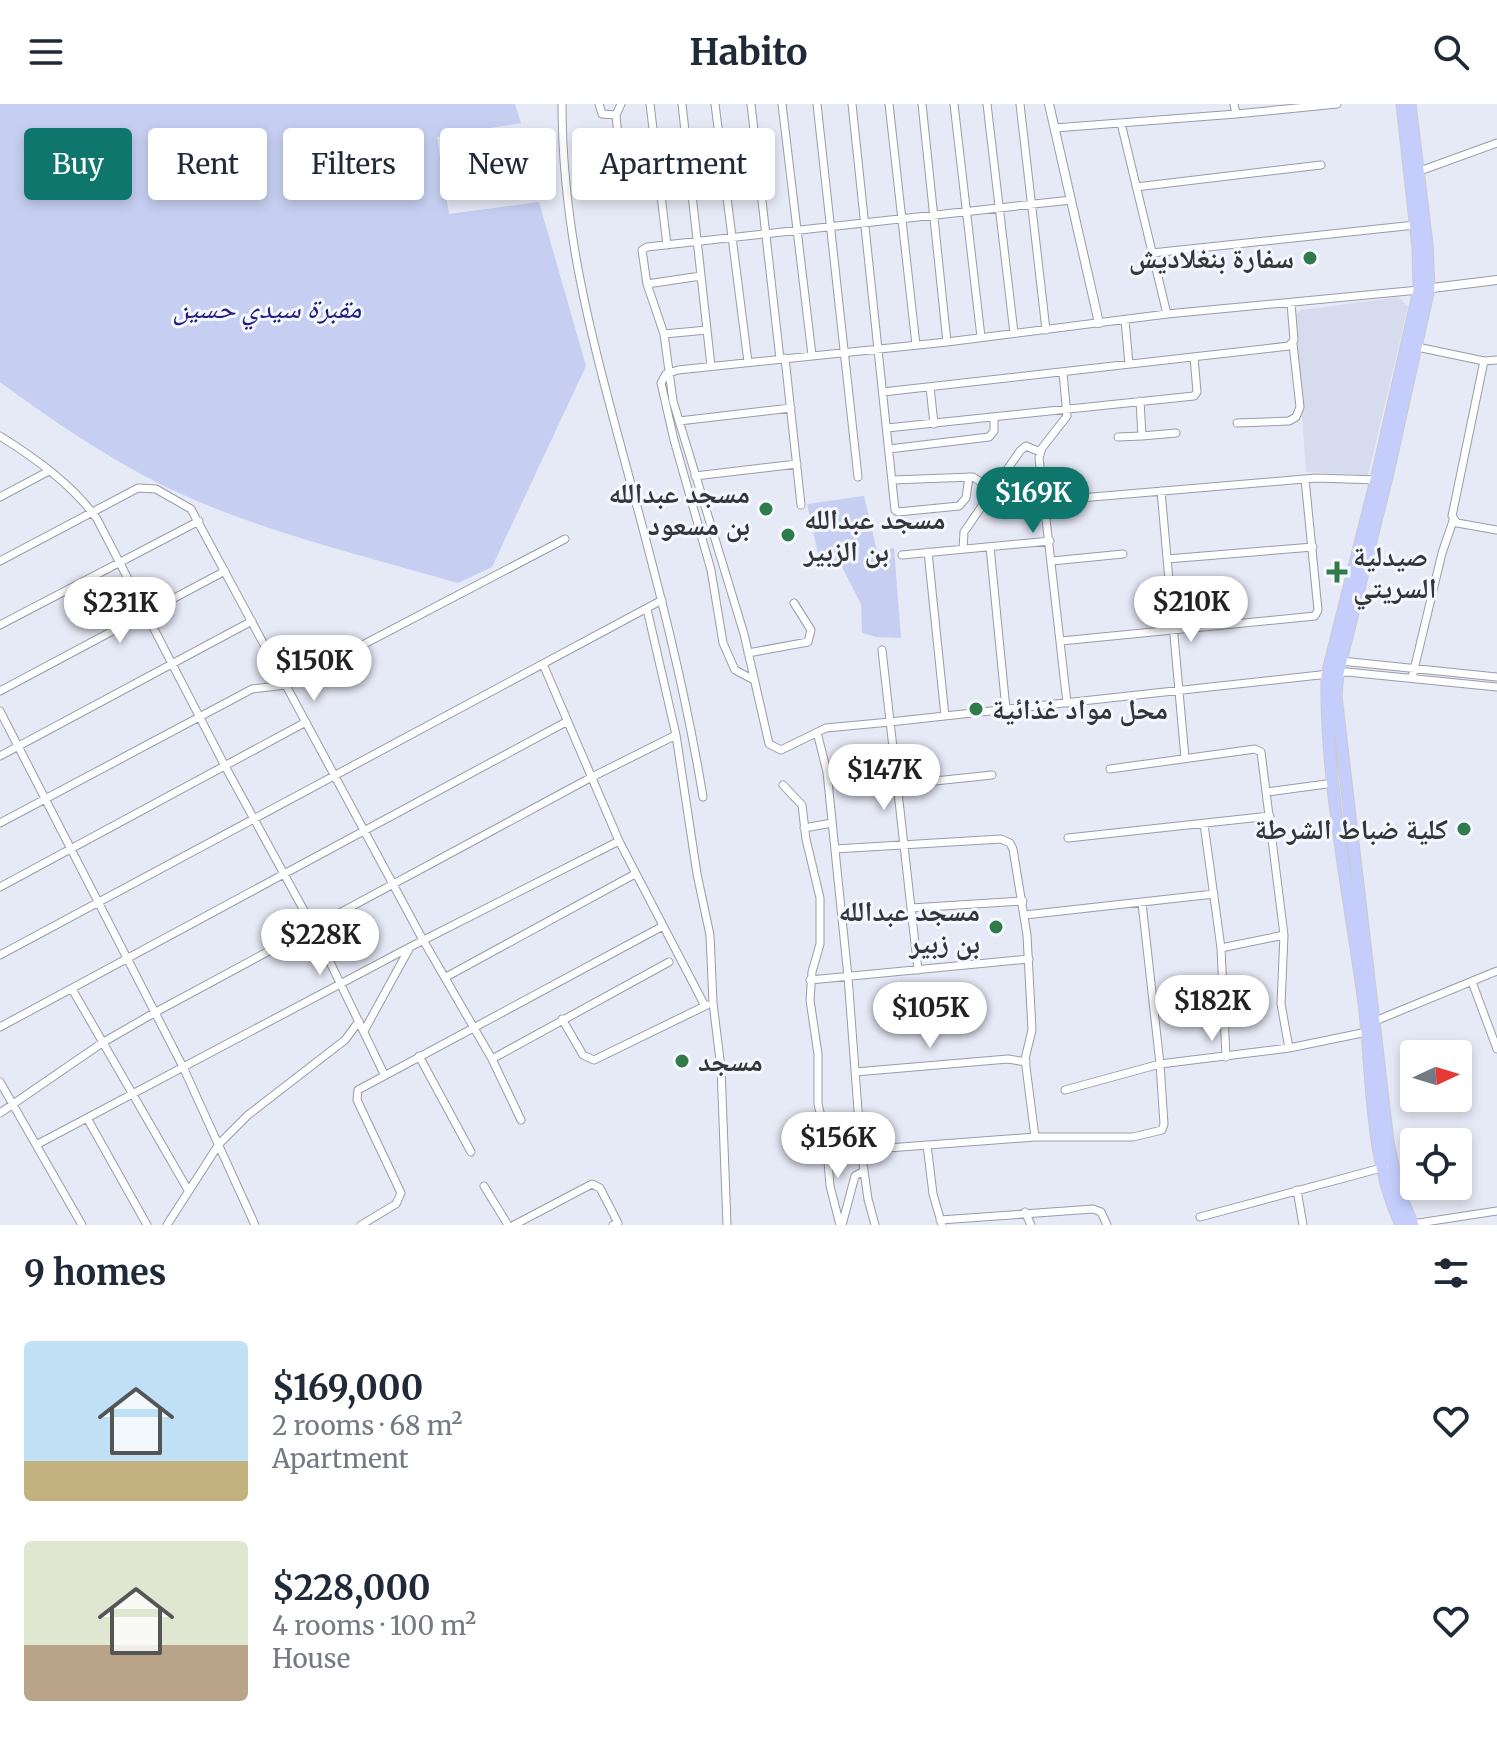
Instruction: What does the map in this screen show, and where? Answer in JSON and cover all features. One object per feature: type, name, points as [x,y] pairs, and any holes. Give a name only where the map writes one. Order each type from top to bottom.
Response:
[{"type":"main road","points":[[1402,104],[1424,289],[1341,661],[1333,674],[1375,1021],[1388,1195],[1409,1225]]},
{"type":"main road","points":[[1386,1167],[1334,783],[1333,674],[1417,347],[1427,244],[1410,104]]},
{"type":"street","points":[[562,104],[567,200],[578,281],[662,600],[687,708],[703,797]]},
{"type":"street","points":[[599,104],[602,114],[616,115]]},
{"type":"street","points":[[617,128],[616,115],[621,104]]},
{"type":"street","points":[[650,104],[653,128]]},
{"type":"street","points":[[682,104],[685,128]]},
{"type":"street","points":[[715,104],[748,362]]},
{"type":"street","points":[[751,104],[801,505]]},
{"type":"street","points":[[782,104],[812,355]]},
{"type":"street","points":[[817,104],[858,477]]},
{"type":"street","points":[[852,104],[894,508],[898,512],[959,506],[966,498],[969,477]]},
{"type":"street","points":[[889,104],[916,345]]},
{"type":"street","points":[[922,104],[947,342]]},
{"type":"street","points":[[954,104],[981,337]]},
{"type":"street","points":[[987,104],[1014,333]]},
{"type":"street","points":[[1020,104],[1046,330]]},
{"type":"street","points":[[1049,104],[1099,323]]},
{"type":"street","points":[[1234,104],[1236,114]]},
{"type":"street","points":[[1055,128],[1337,104]]},
{"type":"street","points":[[1121,123],[1167,314]]},
{"type":"street","points":[[1417,172],[1497,143]]},
{"type":"street","points":[[1136,187],[1321,165]]},
{"type":"street","points":[[661,200],[667,245]]},
{"type":"street","points":[[693,200],[711,366]]},
{"type":"street","points":[[1071,200],[645,247],[642,250],[647,284],[664,334],[668,373],[679,421],[748,653],[767,740],[771,746],[785,749],[837,725],[890,722],[1354,672],[1497,687]]},
{"type":"street","points":[[1152,253],[1415,225]]},
{"type":"street","points":[[647,284],[701,276]]},
{"type":"street","points":[[754,680],[735,670],[723,643],[711,570],[661,383],[668,373],[1167,314],[1497,280]]},
{"type":"street","points":[[1237,423],[1289,421],[1296,417],[1300,407],[1291,303]]},
{"type":"street","points":[[1125,320],[1129,364]]},
{"type":"street","points":[[664,334],[707,330]]},
{"type":"street","points":[[883,392],[1293,344]]},
{"type":"street","points":[[1417,347],[1484,361],[1497,360]]},
{"type":"street","points":[[887,428],[1197,395],[1194,357]]},
{"type":"street","points":[[1412,678],[1442,553],[1453,521],[1453,505],[1484,361]]},
{"type":"street","points":[[1063,373],[1067,409],[1065,421],[1040,452],[1039,465],[1067,703]]},
{"type":"street","points":[[930,387],[934,424]]},
{"type":"street","points":[[1140,401],[1142,436]]},
{"type":"street","points":[[679,421],[791,408]]},
{"type":"street","points":[[889,449],[989,437],[994,431],[994,419]]},
{"type":"street","points":[[1118,437],[1176,433]]},
{"type":"street","points":[[0,436],[49,471],[92,512],[313,927],[384,1074]]},
{"type":"street","points":[[963,549],[964,532],[1022,448],[1030,447],[1040,452]]},
{"type":"street","points":[[695,476],[797,464]]},
{"type":"street","points":[[0,497],[49,471]]},
{"type":"street","points":[[892,480],[969,477],[977,478],[993,490]]},
{"type":"street","points":[[1045,501],[1305,479],[1382,479]]},
{"type":"street","points":[[1061,641],[1315,616],[1318,610],[1305,479]]},
{"type":"street","points":[[0,561],[134,490],[147,487],[185,504],[199,521],[423,940],[492,1059],[521,1120]]},
{"type":"street","points":[[1161,491],[1185,758]]},
{"type":"street","points":[[0,625],[199,521]]},
{"type":"street","points":[[1453,521],[1497,530]]},
{"type":"street","points":[[0,823],[199,715],[252,689],[286,685],[565,539]]},
{"type":"street","points":[[902,555],[1050,541]]},
{"type":"street","points":[[990,547],[1006,709]]},
{"type":"street","points":[[1167,559],[1313,547]]},
{"type":"street","points":[[928,552],[945,716]]},
{"type":"street","points":[[1052,561],[1123,554]]},
{"type":"street","points":[[0,691],[225,571]]},
{"type":"street","points":[[0,955],[662,600]]},
{"type":"street","points":[[748,653],[808,642],[811,630],[794,603]]},
{"type":"street","points":[[647,609],[676,735],[694,861],[710,935],[709,1005],[721,1068],[727,1225]]},
{"type":"street","points":[[0,756],[252,621]]},
{"type":"street","points":[[882,650],[918,970]]},
{"type":"street","points":[[1341,661],[1497,677]]},
{"type":"street","points":[[543,664],[590,778],[635,874],[709,1005]]},
{"type":"street","points":[[672,716],[687,708]]},
{"type":"street","points":[[0,711],[183,1067],[255,1225]]},
{"type":"street","points":[[0,887],[306,722]]},
{"type":"street","points":[[0,1027],[566,722]]},
{"type":"street","points":[[817,732],[827,772],[848,977],[861,1150],[875,1225]]},
{"type":"street","points":[[0,1113],[102,1043],[154,1013],[590,778],[676,735]]},
{"type":"street","points":[[1110,769],[1259,750],[1284,935],[1281,1004],[1289,1048]]},
{"type":"street","points":[[897,785],[992,775]]},
{"type":"street","points":[[1267,792],[1334,783]]},
{"type":"street","points":[[783,785],[800,801],[818,885],[820,944],[810,980],[810,1000],[818,1054],[818,1104],[826,1137],[830,1186],[841,1225]]},
{"type":"street","points":[[1068,838],[1270,816]]},
{"type":"street","points":[[804,828],[832,823]]},
{"type":"street","points":[[1204,824],[1221,948],[1226,1057]]},
{"type":"street","points":[[835,849],[1006,840],[1013,849],[1023,901],[1029,959],[1032,1030],[1026,1062],[1035,1137]]},
{"type":"street","points":[[36,1145],[423,940],[619,841]]},
{"type":"street","points":[[446,977],[635,874]]},
{"type":"street","points":[[1025,915],[1214,894]]},
{"type":"street","points":[[911,908],[1023,901]]},
{"type":"street","points":[[861,1150],[1035,1137],[1120,1138],[1162,1130],[1160,1064],[1142,903]]},
{"type":"street","points":[[361,1225],[401,1198],[356,1096],[360,1088],[663,926]]},
{"type":"street","points":[[1221,948],[1284,935]]},
{"type":"street","points":[[364,1031],[410,947]]},
{"type":"street","points":[[810,980],[1029,959]]},
{"type":"street","points":[[492,1059],[669,962]]},
{"type":"street","points":[[1375,1021],[1497,971]]},
{"type":"street","points":[[1472,982],[1497,1049]]},
{"type":"street","points":[[72,989],[188,1190]]},
{"type":"street","points":[[562,1019],[583,1055],[598,1060],[709,1005]]},
{"type":"street","points":[[167,1225],[219,1144],[248,1115],[345,1040],[359,1021]]},
{"type":"street","points":[[1065,1090],[1160,1064],[1289,1048],[1367,1032]]},
{"type":"street","points":[[855,1072],[1008,1059],[1027,1050]]},
{"type":"street","points":[[419,1056],[471,1152]]},
{"type":"street","points":[[1008,1059],[1026,1062]]},
{"type":"street","points":[[0,1082],[82,1225]]},
{"type":"street","points":[[87,1118],[147,1225]]},
{"type":"street","points":[[927,1145],[933,1194],[941,1222],[1025,1212],[1093,1209],[1101,1212],[1107,1225]]},
{"type":"street","points":[[1200,1217],[1386,1167]]},
{"type":"street","points":[[841,1225],[855,1176],[857,1172],[864,1171]]},
{"type":"street","points":[[514,1225],[592,1184],[600,1188],[617,1224]]},
{"type":"street","points":[[484,1186],[508,1225]]},
{"type":"street","points":[[1297,1190],[1303,1225]]},
{"type":"street","points":[[1409,1225],[1497,1211]]},
{"type":"street","points":[[1025,1212],[1031,1225]]},
{"type":"shaded area","points":[[1399,297],[1408,307],[1368,475],[1306,472],[1295,316],[1301,310]]},
{"type":"green space","name":"مقبرة سيدي حسين","points":[[0,104],[515,104],[521,123],[491,128],[440,128],[440,136],[437,137],[440,200],[447,200],[449,214],[539,202],[586,366],[492,567],[458,583],[310,541],[201,503],[123,464],[60,425],[0,382]]},
{"type":"green space","points":[[864,496],[877,551],[894,548],[901,638],[862,633],[861,604],[841,565],[818,553],[807,504]]},
{"type":"place","name":"سفارة بنغلاديش","points":[[1310,258]]},
{"type":"place","name":"مسجد عبدالله بن مسعود","points":[[766,509]]},
{"type":"place","name":"مسجد عبدالله بن الزبير","points":[[788,535]]},
{"type":"place","name":"صيدلية السريتي","points":[[1337,572]]},
{"type":"place","name":"محل مواد غذائية","points":[[976,709]]},
{"type":"place","name":"كلية ضباط الشرطة","points":[[1464,829]]},
{"type":"place","name":"مسجد عبدالله بن زبير","points":[[996,927]]},
{"type":"place","name":"مسجد","points":[[682,1061]]}]
